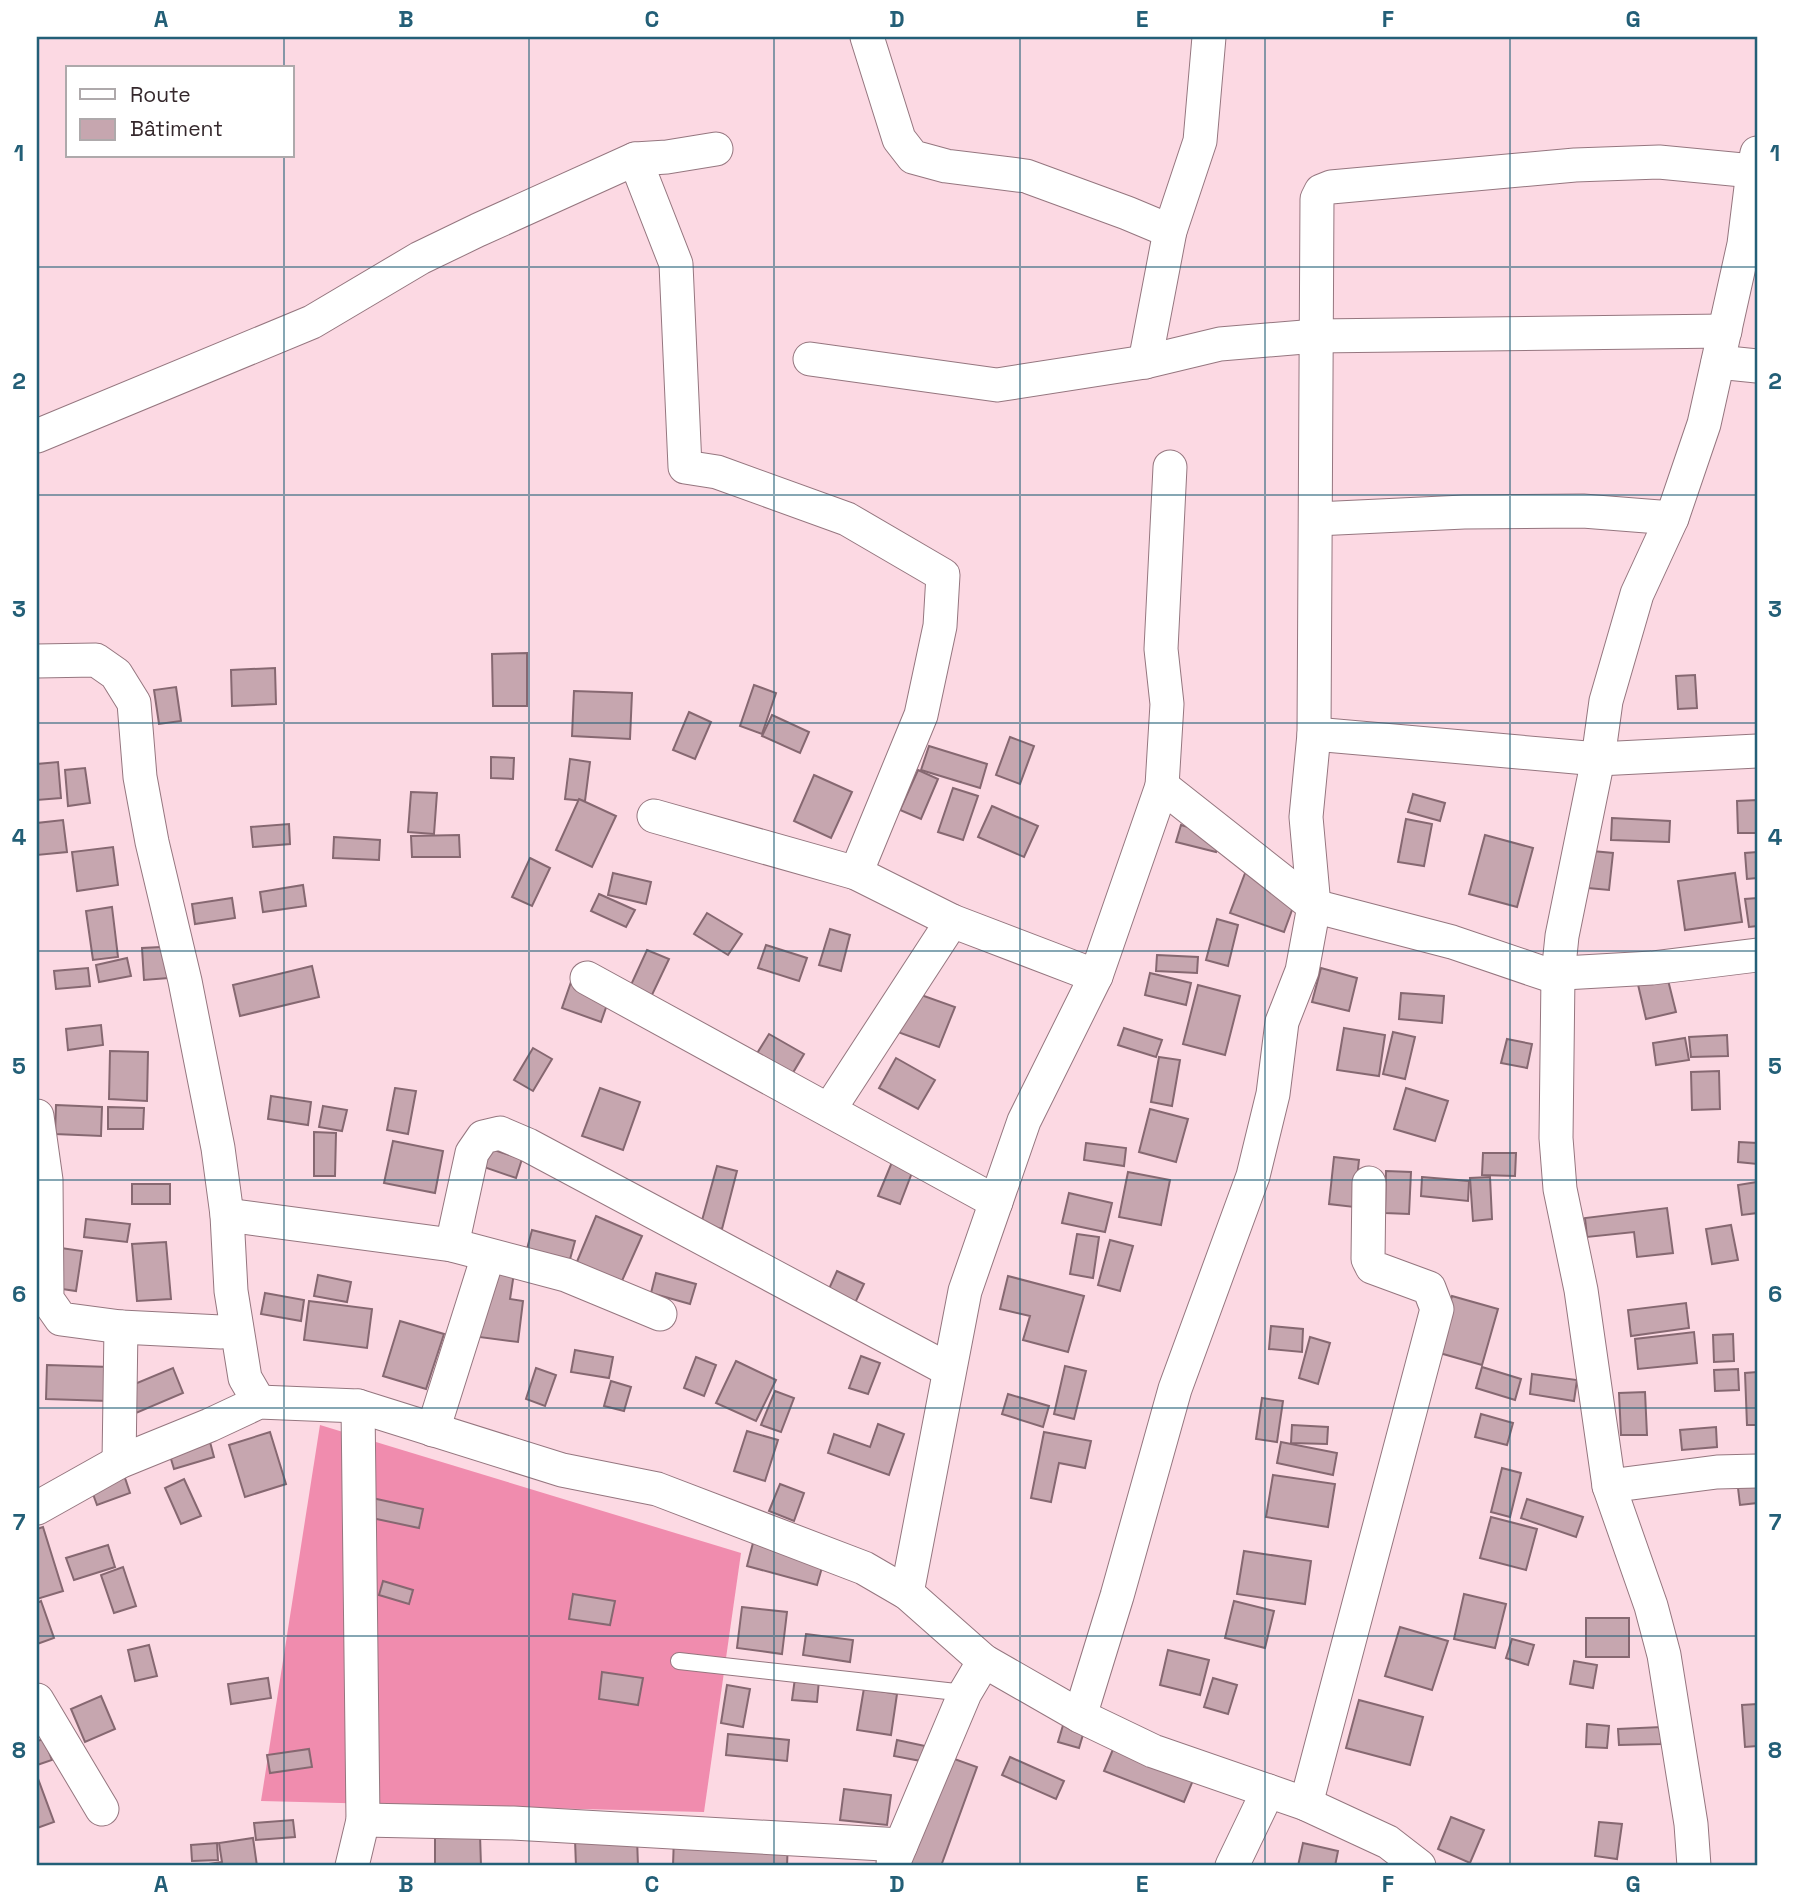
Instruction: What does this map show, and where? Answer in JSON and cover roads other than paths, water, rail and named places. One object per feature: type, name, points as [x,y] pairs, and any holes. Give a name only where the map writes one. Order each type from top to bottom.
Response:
[{"type":"street","points":[[867,37],[899,139],[913,157],[946,166],[1026,176],[1127,212],[1170,231]]},
{"type":"street","points":[[1145,362],[1170,231],[1200,141],[1209,37]]},
{"type":"street","points":[[37,436],[312,323],[432,253],[635,159],[716,149]]},
{"type":"street","points":[[635,159],[676,264],[685,467],[717,472],[847,519],[943,575],[940,626],[920,715],[856,873]]},
{"type":"street","points":[[1080,1716],[1175,1390],[1253,1176],[1273,1094],[1282,1022],[1302,971],[1314,906],[1306,817],[1314,734],[1312,652],[1316,519],[1317,199],[1321,191],[1332,187],[1433,177],[1623,163],[1755,162],[1744,244],[1704,424],[1672,518],[1637,594],[1606,701],[1598,759],[1562,936],[1558,975],[1556,1138],[1560,1189],[1581,1290],[1609,1486],[1651,1606],[1664,1655],[1691,1824],[1694,1866]]},
{"type":"street","points":[[810,359],[997,384],[1145,362],[1220,344],[1316,336],[1722,347],[1757,366]]},
{"type":"street","points":[[906,1592],[965,1291],[1024,1121],[1096,976],[1162,786],[1167,704],[1161,649],[1170,467]]},
{"type":"street","points":[[1316,519],[1464,512],[1583,511],[1672,518]]},
{"type":"street","points":[[37,662],[96,660],[116,674],[134,703],[140,777],[152,842],[188,994],[218,1149],[227,1215],[231,1291],[245,1378],[259,1402]]},
{"type":"street","points":[[1314,734],[1598,759],[1757,751]]},
{"type":"street","points":[[1162,786],[1314,906],[1452,942],[1546,974],[1757,964]]},
{"type":"street","points":[[654,816],[856,873],[952,920],[1096,976]]},
{"type":"street","points":[[829,1110],[952,920]]},
{"type":"street","points":[[587,978],[996,1202]]},
{"type":"street","points":[[37,1116],[46,1180],[47,1299],[61,1319],[121,1327],[221,1332],[236,1326]]},
{"type":"street","points":[[452,1245],[472,1153],[483,1137],[500,1133],[528,1145],[949,1370]]},
{"type":"street","points":[[1306,1804],[1437,1309],[1429,1288],[1372,1267],[1367,1259],[1369,1183]]},
{"type":"street","points":[[227,1215],[452,1245],[566,1275],[660,1314]]},
{"type":"street","points":[[433,1430],[488,1256]]},
{"type":"street","points":[[119,1461],[121,1327]]},
{"type":"street","points":[[37,1508],[119,1461],[210,1426],[259,1402],[358,1406],[562,1470],[657,1489],[864,1568],[906,1592],[984,1661],[1080,1716],[1153,1751],[1306,1804],[1388,1842],[1419,1866]]},
{"type":"street","points":[[352,1866],[363,1821],[358,1406]]},
{"type":"street","points":[[1609,1486],[1717,1472],[1757,1471]]},
{"type":"street","points":[[363,1821],[513,1823],[896,1855],[965,1693],[984,1661]]},
{"type":"street","points":[[37,1700],[102,1809]]},
{"type":"street","points":[[1232,1866],[1268,1791]]},
{"type":"lane","points":[[679,1661],[965,1693]]}]
